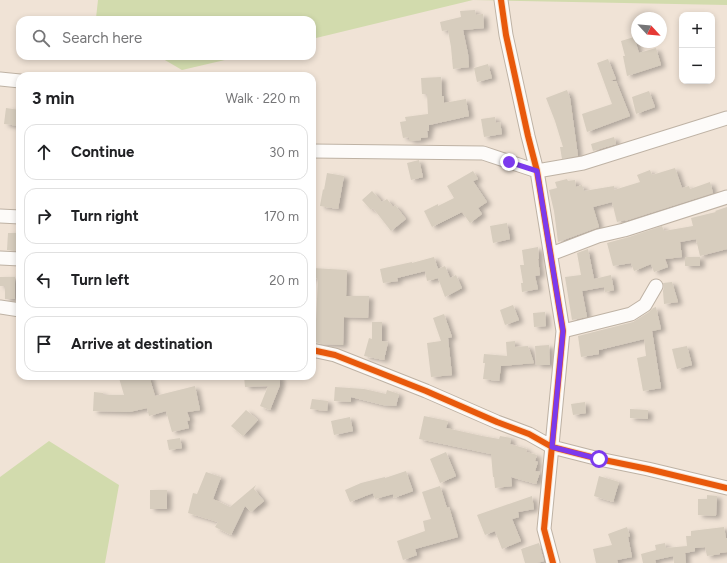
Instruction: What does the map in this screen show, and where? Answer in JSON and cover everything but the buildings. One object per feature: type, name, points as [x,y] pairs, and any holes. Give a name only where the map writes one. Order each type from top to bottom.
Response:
[{"type":"street","points":[[501,0],[506,35],[537,171],[563,331],[544,529],[553,563]]},
{"type":"street","points":[[0,79],[16,81]]},
{"type":"street","points":[[316,151],[483,153],[537,171],[583,163],[727,118]]},
{"type":"street","points":[[551,254],[598,236],[624,230],[727,198]]},
{"type":"street","points":[[0,216],[16,217]]},
{"type":"street","points":[[0,258],[16,259]]},
{"type":"street","points":[[563,331],[632,314],[645,305],[656,286]]},
{"type":"street","points":[[0,307],[16,309]]},
{"type":"street","points":[[316,351],[335,355],[426,391],[497,422],[529,434],[552,447],[727,488]]},
{"type":"green space","points":[[98,0],[473,0],[316,38],[316,16],[96,16]]},
{"type":"green space","points":[[473,0],[727,0],[727,5]]},
{"type":"green space","points":[[165,60],[225,60],[182,70]]},
{"type":"green space","points":[[49,441],[119,485],[105,563],[0,563],[0,477]]},
{"type":"cycle path","points":[[501,0],[506,35],[537,171],[563,331],[544,529],[553,563]]},
{"type":"cycle path","points":[[316,351],[335,355],[426,391],[497,422],[529,434],[552,447],[727,488]]},
{"type":"route","points":[[509,162],[537,171],[563,331],[552,447],[599,459]]}]
